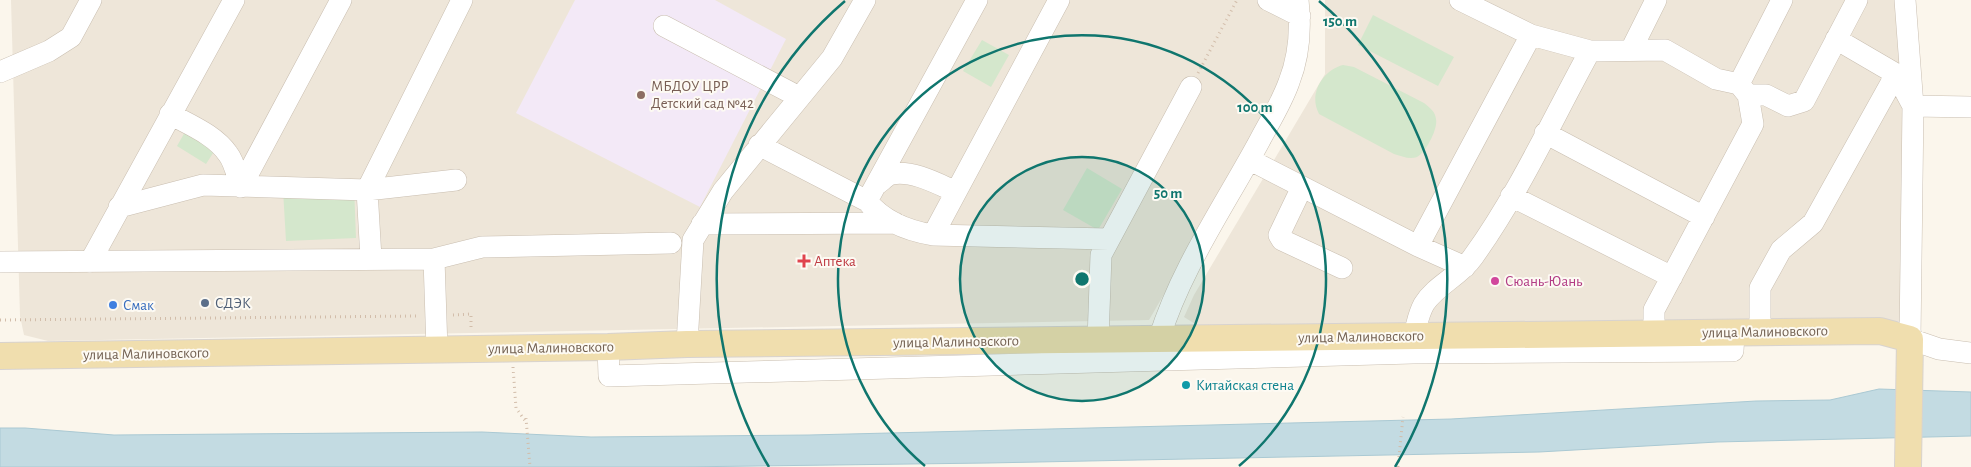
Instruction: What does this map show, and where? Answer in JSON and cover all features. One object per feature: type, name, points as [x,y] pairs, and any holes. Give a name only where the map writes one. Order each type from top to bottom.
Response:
[{"type":"main road","name":"улица Малиновского","points":[[0,356],[437,350],[687,344],[1159,339],[1414,345],[1654,334],[1880,331],[1910,339]]},
{"type":"main road","points":[[1908,458],[1910,339]]},
{"type":"street","points":[[0,72],[49,50],[72,37],[91,0]]},
{"type":"street","points":[[90,262],[234,0]]},
{"type":"street","points":[[240,187],[341,0]]},
{"type":"street","points":[[371,258],[367,190],[462,0]]},
{"type":"street","points":[[687,344],[693,240],[722,191],[832,58],[865,0]]},
{"type":"street","points":[[977,0],[872,193],[874,210],[909,231],[933,235],[1110,239]]},
{"type":"street","points":[[933,235],[1059,0]]},
{"type":"street","points":[[1159,339],[1181,282],[1250,160],[1290,82],[1298,46],[1299,8],[1268,0]]},
{"type":"street","points":[[1631,50],[1656,0]]},
{"type":"street","points":[[1654,334],[1654,310],[1753,124],[1743,90],[1782,0]]},
{"type":"street","points":[[1465,1],[1531,35],[1590,51],[1665,50],[1716,79],[1743,90],[1766,95],[1788,106],[1804,101],[1857,0]]},
{"type":"street","points":[[1905,0],[1913,106],[1910,339]]},
{"type":"street","points":[[664,26],[799,96]]},
{"type":"street","points":[[1418,246],[1531,35]]},
{"type":"street","points":[[1836,39],[1896,74],[1913,106]]},
{"type":"street","points":[[1414,345],[1417,321],[1432,294],[1465,267],[1511,196],[1590,51]]},
{"type":"street","points":[[1760,333],[1760,288],[1781,250],[1813,223],[1896,74]]},
{"type":"street","points":[[1098,340],[1101,255],[1191,87]]},
{"type":"street","points":[[1913,106],[1971,107]]},
{"type":"street","points":[[170,114],[200,130],[218,143],[229,155],[240,187]]},
{"type":"street","points":[[1545,133],[1704,217]]},
{"type":"street","points":[[759,145],[872,193]]},
{"type":"street","points":[[1250,160],[1418,246],[1465,267]]},
{"type":"street","points":[[872,193],[891,174],[909,175],[933,181],[956,192]]},
{"type":"street","points":[[119,207],[204,185],[367,190],[456,180]]},
{"type":"street","points":[[1302,187],[1278,235],[1282,240],[1342,268]]},
{"type":"street","points":[[1511,196],[1672,277]]},
{"type":"street","points":[[702,224],[896,223]]},
{"type":"street","points":[[0,262],[434,259],[482,247],[671,243]]},
{"type":"street","points":[[434,259],[437,350]]},
{"type":"street","points":[[608,347],[609,376],[1414,345],[1734,351],[1734,333]]},
{"type":"street","name":"улица Малиновского","points":[[1910,339],[1939,349],[1971,353]]},
{"type":"path","points":[[1191,87],[1237,0]]},
{"type":"path","points":[[0,320],[436,316]]},
{"type":"path","points":[[1398,467],[1403,417]]},
{"type":"path","points":[[526,418],[530,467]]},
{"type":"shaded area","points":[[11,0],[1290,0],[1293,72],[1149,320],[48,341],[24,335],[20,316]]},
{"type":"shaded area","name":"МБДОУ ЦРР Детский сад №42","points":[[575,0],[715,0],[786,39],[700,207],[516,113]]},
{"type":"shaded area","points":[[1325,0],[1900,0],[1911,321],[1197,325],[1184,317],[1194,295],[1325,74]]},
{"type":"green space","points":[[1373,15],[1454,57],[1438,86],[1358,45]]},
{"type":"green space","points":[[982,40],[1009,55],[991,87],[963,71]]},
{"type":"green space","points":[[1343,65],[1354,67],[1424,103],[1432,110],[1436,119],[1435,128],[1427,145],[1417,157],[1411,158],[1394,154],[1319,114],[1315,99],[1319,84],[1329,72]]},
{"type":"green space","points":[[185,132],[215,150],[206,164],[177,146]]},
{"type":"green space","points":[[1087,168],[1122,189],[1098,230],[1063,210]]},
{"type":"green space","points":[[354,186],[356,238],[286,241],[283,190]]},
{"type":"water","points":[[1879,389],[1971,392],[1971,436],[1717,442],[1539,452],[988,463],[678,467],[0,467],[0,428],[25,428],[114,435],[482,432],[591,437],[809,435],[1451,419],[1756,401],[1830,400]]},
{"type":"place","name":"МБДОУ ЦРР Детский сад №42","points":[[641,95]]},
{"type":"place","name":"Аптека","points":[[804,261]]},
{"type":"place","name":"Сюань-Юань","points":[[1495,281]]},
{"type":"place","name":"СДЭК","points":[[205,303]]},
{"type":"place","name":"Смак","points":[[113,305]]},
{"type":"place","name":"Китайская стена","points":[[1186,385]]}]
